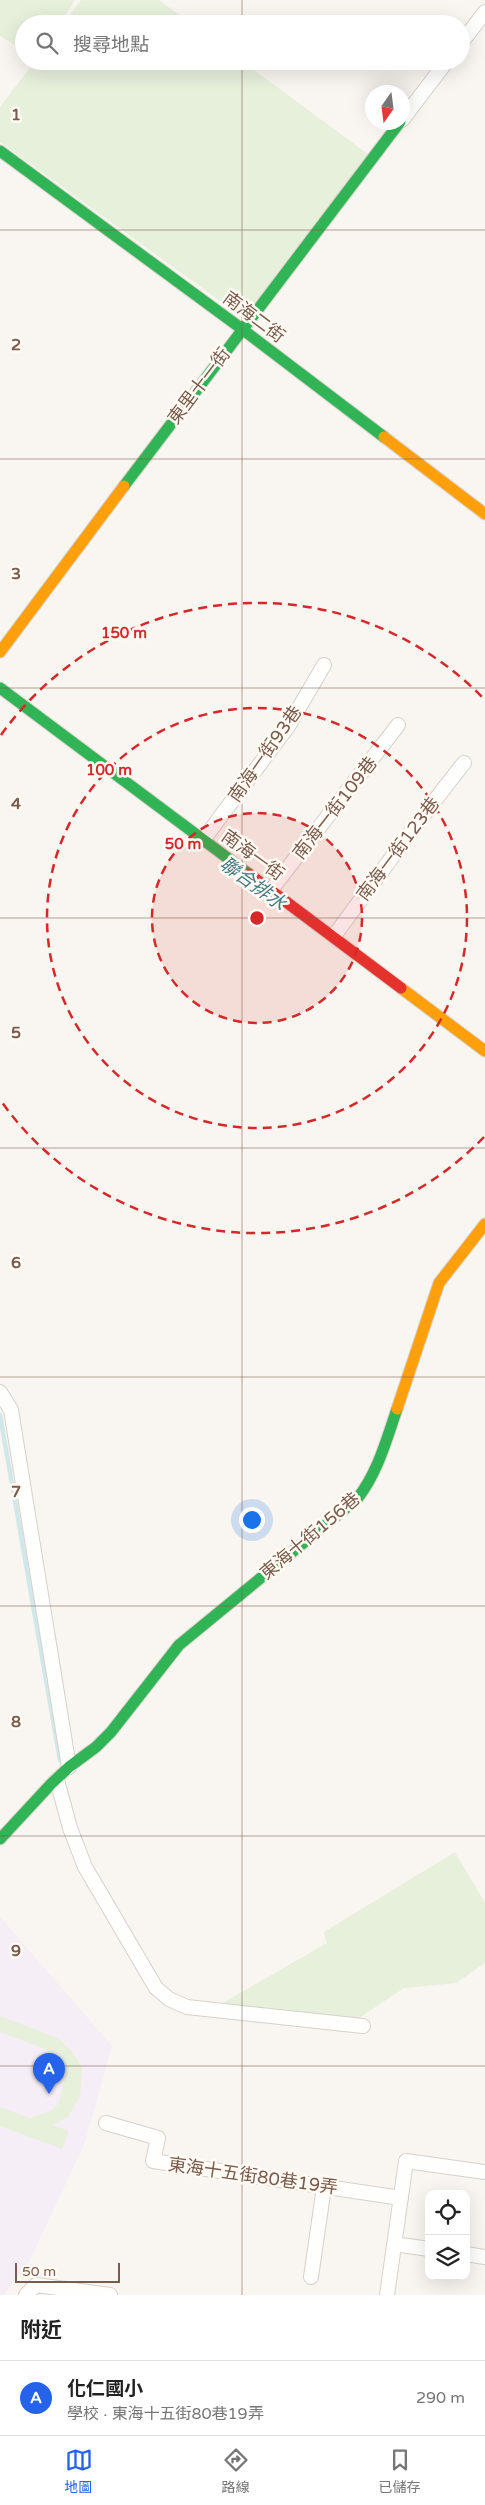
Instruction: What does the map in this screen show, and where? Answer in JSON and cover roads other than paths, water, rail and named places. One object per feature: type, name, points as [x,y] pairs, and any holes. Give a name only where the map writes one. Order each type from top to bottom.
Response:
[{"type":"street","points":[[470,31],[485,12]]},
{"type":"street","points":[[410,110],[440,70]]},
{"type":"street","name":"東里十一街","points":[[0,652],[394,130]]},
{"type":"street","name":"南海二街","points":[[0,151],[242,329],[485,514]]},
{"type":"street","name":"南海一街93巷","points":[[203,840],[288,725],[324,665]]},
{"type":"street","name":"南海一街","points":[[0,688],[334,936],[485,1051]]},
{"type":"street","name":"南海一街109巷","points":[[271,890],[398,725]]},
{"type":"street","name":"南海一街123巷","points":[[334,936],[408,833],[464,763]]},
{"type":"street","name":"東海十街156巷","points":[[0,1839],[33,1802],[69,1767],[98,1746],[128,1714],[160,1668],[179,1645],[358,1499],[369,1484],[378,1465],[439,1283],[451,1265],[485,1224]]},
{"type":"street","points":[[0,1392],[11,1410],[69,1767]]},
{"type":"street","points":[[57,1780],[70,1828],[85,1867],[156,1988],[169,1999],[187,2007],[363,2026]]},
{"type":"street","name":"東海十五街80巷19弄","points":[[106,2123],[158,2138],[153,2161],[401,2198]]},
{"type":"street","points":[[387,2295],[406,2161],[485,2172]]},
{"type":"street","points":[[311,2277],[324,2187]]},
{"type":"street","points":[[394,2244],[425,2248]]},
{"type":"street","points":[[470,2255],[485,2257]]},
{"type":"street","points":[[31,2290],[110,2295]]},
{"type":"waterway","points":[[0,1415],[60,1760]]},
{"type":"place","name":"化仁國小","points":[[49,2094]]},
{"type":"water label","name":"聯合排水","points":[[253,884]]}]
